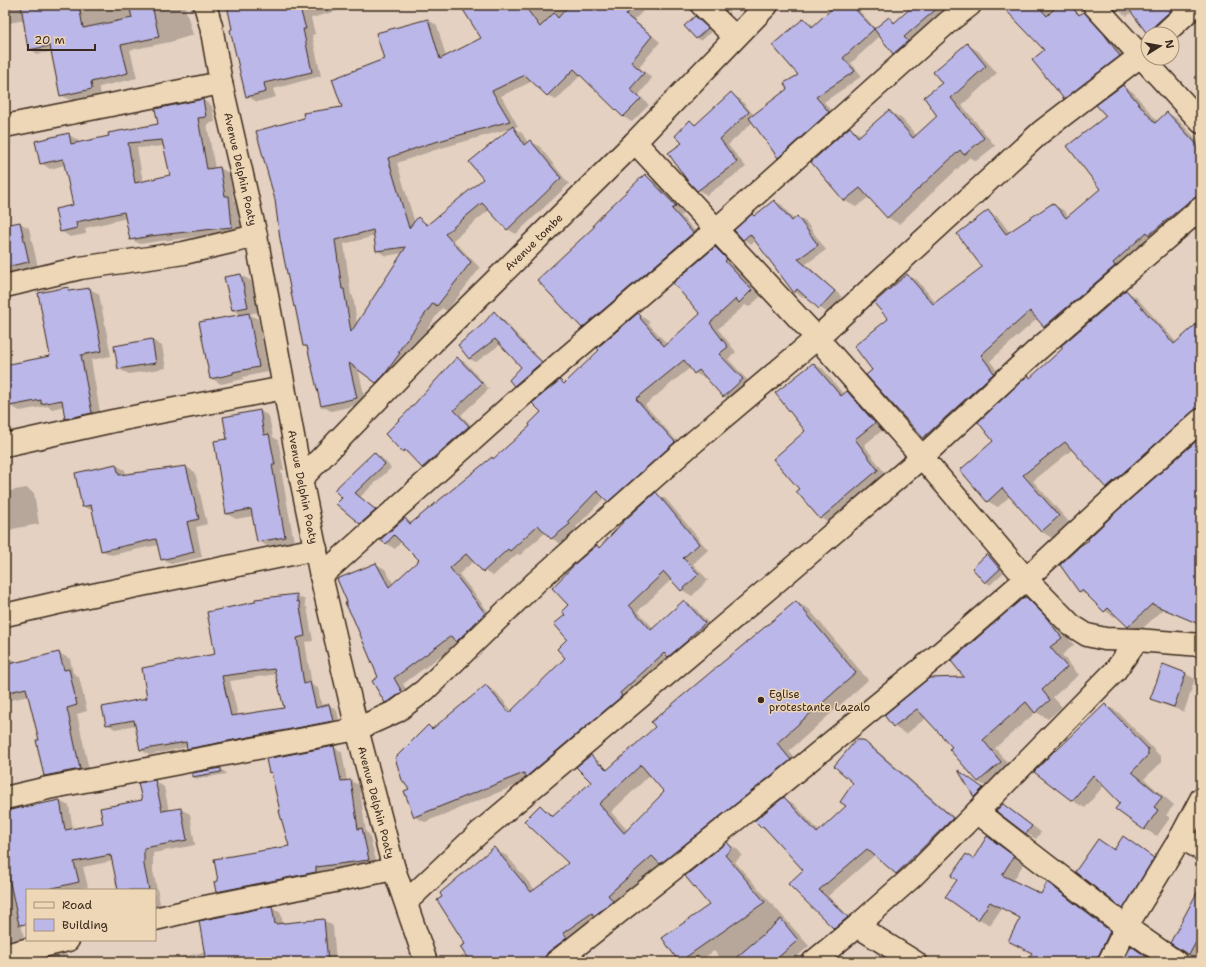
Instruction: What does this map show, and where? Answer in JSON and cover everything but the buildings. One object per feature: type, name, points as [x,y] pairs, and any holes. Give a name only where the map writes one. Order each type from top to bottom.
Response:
[{"type":"street","name":"Avenue Delphin Poaty","points":[[205,5],[211,26],[221,83],[256,236],[301,479],[321,576],[357,729],[394,869],[426,962]]},
{"type":"street","points":[[702,5],[735,37]]},
{"type":"street","name":"Avenue tombe","points":[[301,479],[433,342],[635,142],[767,5]]},
{"type":"street","points":[[321,576],[524,393],[717,229],[970,5]]},
{"type":"street","points":[[1094,5],[1140,48]]},
{"type":"street","points":[[1173,26],[1196,5]]},
{"type":"street","points":[[5,798],[48,788],[357,729],[397,711],[425,690],[536,582],[688,447],[817,338],[1041,132],[1140,55]]},
{"type":"street","points":[[1155,66],[1201,122]]},
{"type":"street","points":[[5,126],[221,83]]},
{"type":"street","points":[[635,142],[817,338],[922,456],[1026,579],[1071,625],[1087,635],[1105,639],[1201,645]]},
{"type":"street","points":[[406,902],[479,833],[922,456],[1035,352],[1201,208]]},
{"type":"street","points":[[5,286],[80,268],[184,252],[256,236]]},
{"type":"street","points":[[5,445],[121,419],[284,388]]},
{"type":"street","points":[[556,962],[778,786],[937,656],[1026,579],[1110,501],[1201,420]]},
{"type":"street","points":[[5,615],[83,597],[316,549]]},
{"type":"street","points":[[813,962],[857,926],[913,876],[1115,671],[1137,640]]},
{"type":"street","points":[[1109,962],[1126,927],[1181,837],[1201,799]]},
{"type":"street","points":[[977,812],[1126,927],[1176,962]]},
{"type":"street","points":[[1181,837],[1201,849]]},
{"type":"street","points":[[156,919],[205,907],[394,869]]},
{"type":"street","points":[[857,926],[915,962]]},
{"type":"street","points":[[5,955],[64,941]]},
{"type":"place","name":"Eglise protestante Lazalo","points":[[761,700]]}]
